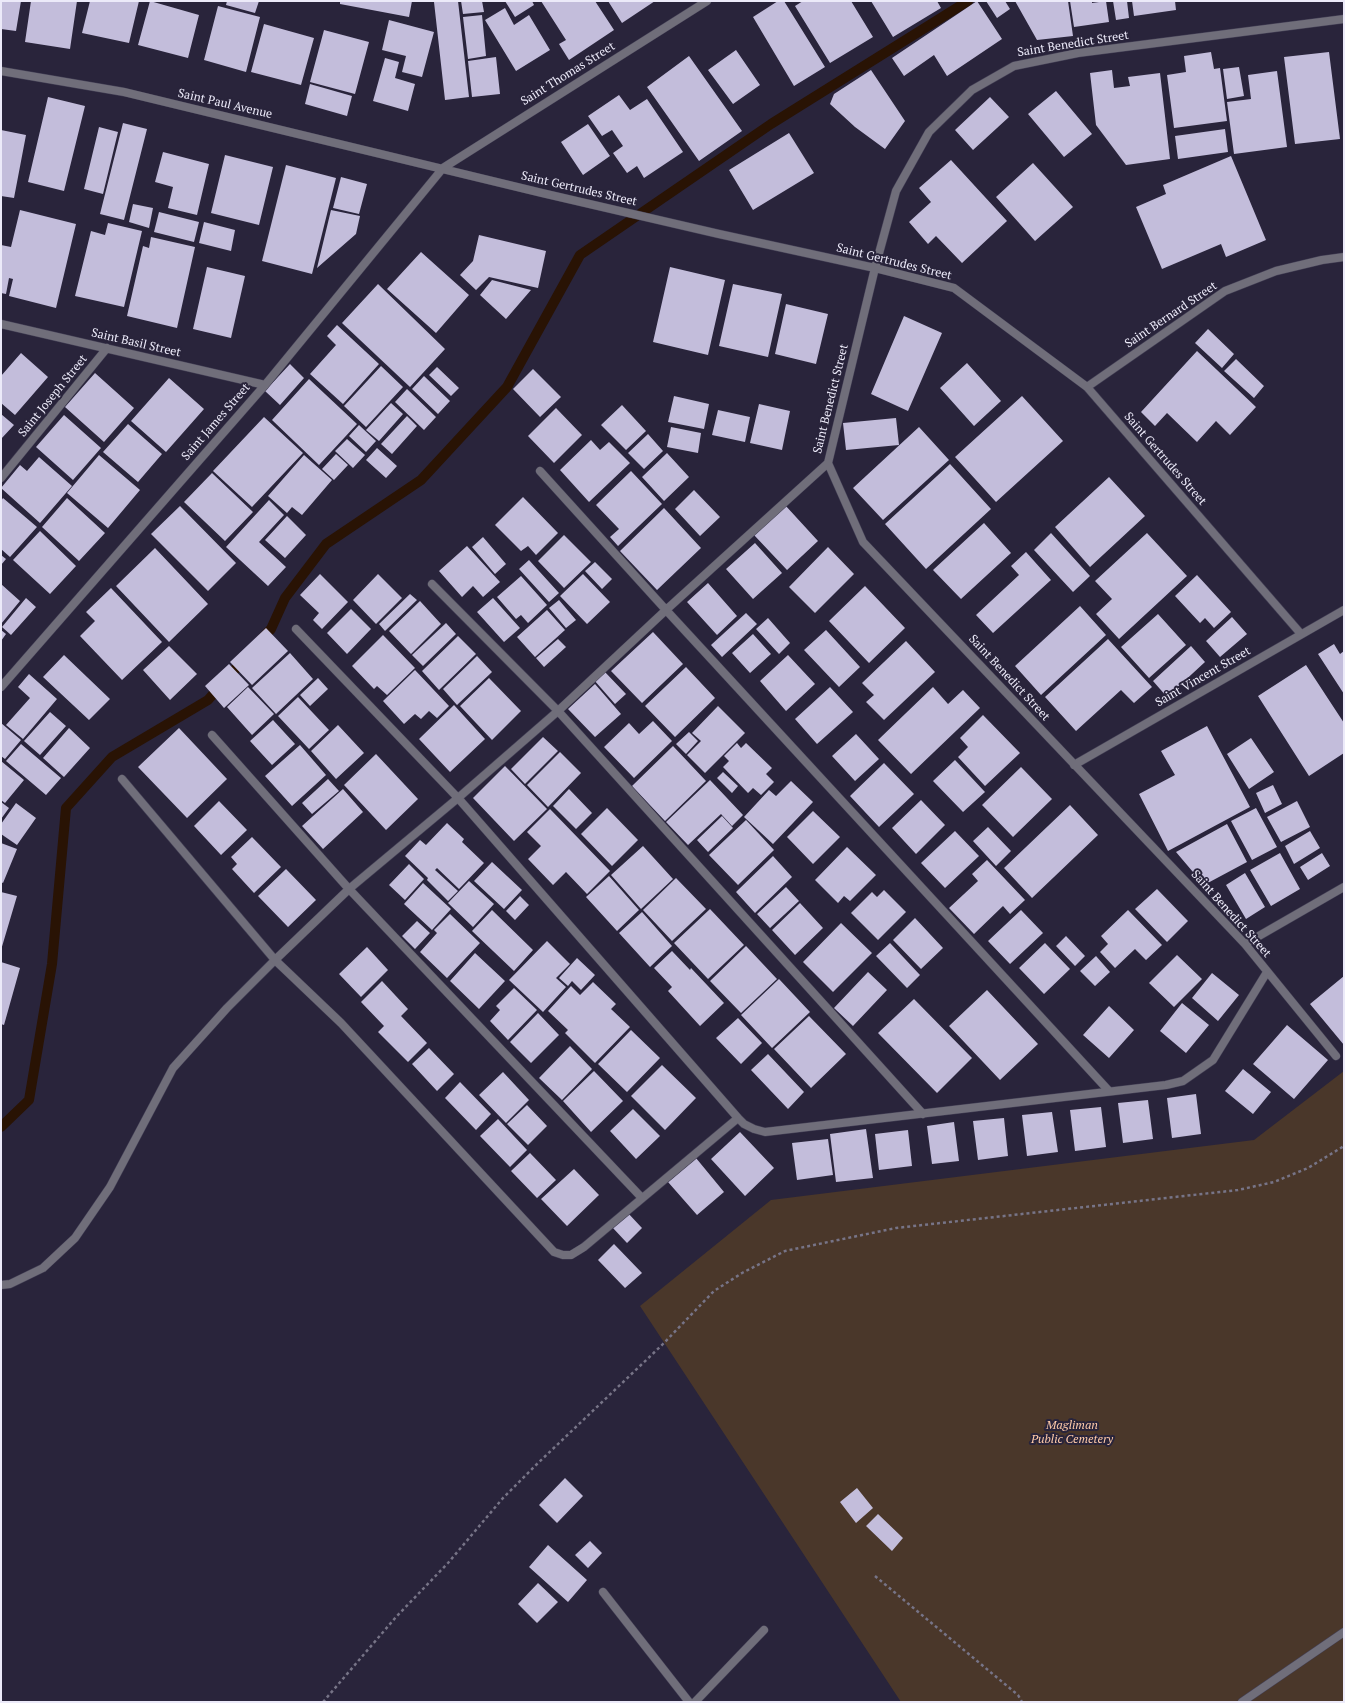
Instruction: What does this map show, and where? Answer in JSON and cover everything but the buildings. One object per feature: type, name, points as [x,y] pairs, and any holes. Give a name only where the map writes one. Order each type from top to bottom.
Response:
[{"type":"street","name":"Saint Thomas Street","points":[[443,168],[707,1]]},
{"type":"street","name":"Saint Benedict Street","points":[[1336,1056],[1245,944],[863,542],[828,463],[875,268],[896,191],[929,132],[972,90],[1014,66],[1078,53],[1344,19]]},
{"type":"street","name":"Saint Paul Avenue","points":[[1,70],[124,92],[443,168]]},
{"type":"street","name":"Saint Gertrudes Street","points":[[443,168],[542,193],[875,268],[954,288],[1087,387],[1301,634]]},
{"type":"street","name":"Saint James Street","points":[[1,687],[265,385],[443,168]]},
{"type":"street","name":"Saint Bernard Street","points":[[1087,387],[1225,291],[1276,271],[1322,260],[1344,257]]},
{"type":"street","name":"Saint Basil Street","points":[[1,324],[265,385]]},
{"type":"street","name":"Saint Joseph Street","points":[[1,478],[108,348]]},
{"type":"street","points":[[1,1285],[10,1284],[43,1268],[75,1238],[110,1187],[174,1068],[227,1008],[275,960],[349,889],[458,798],[558,711],[666,610],[828,463]]},
{"type":"street","points":[[540,471],[666,610],[1110,1091]]},
{"type":"street","points":[[432,584],[558,711],[923,1114]]},
{"type":"street","name":"Saint Vincent Street","points":[[1074,764],[1344,610]]},
{"type":"street","points":[[296,629],[458,798],[738,1118],[744,1124],[754,1129],[765,1132],[1166,1085],[1184,1081],[1213,1060],[1267,972]]},
{"type":"street","points":[[212,734],[349,889],[642,1198]]},
{"type":"street","points":[[122,778],[275,960],[341,1023],[554,1252],[563,1255],[571,1255],[584,1247],[738,1118]]},
{"type":"street","points":[[1245,944],[1344,887]]},
{"type":"street","points":[[603,1592],[689,1702]]},
{"type":"street","points":[[695,1702],[764,1630]]},
{"type":"street","points":[[1242,1702],[1344,1632]]},
{"type":"path","points":[[323,1702],[396,1617],[448,1562],[503,1498],[662,1346],[714,1291],[742,1273],[785,1251],[896,1228],[1238,1190],[1274,1182],[1308,1168],[1344,1146]]},
{"type":"path","points":[[875,1576],[1018,1695],[1022,1702]]},
{"type":"green space","name":"Magliman Public Cemetery","points":[[1344,1071],[1344,1702],[901,1702],[640,1306],[771,1200],[1254,1140]]},
{"type":"waterway","points":[[260,641],[271,629],[285,598],[326,544],[421,480],[507,387],[580,255],[771,124],[968,1]]},
{"type":"waterway","points":[[1,1127],[29,1100],[52,964],[66,808],[112,757],[208,700],[245,658]]}]
